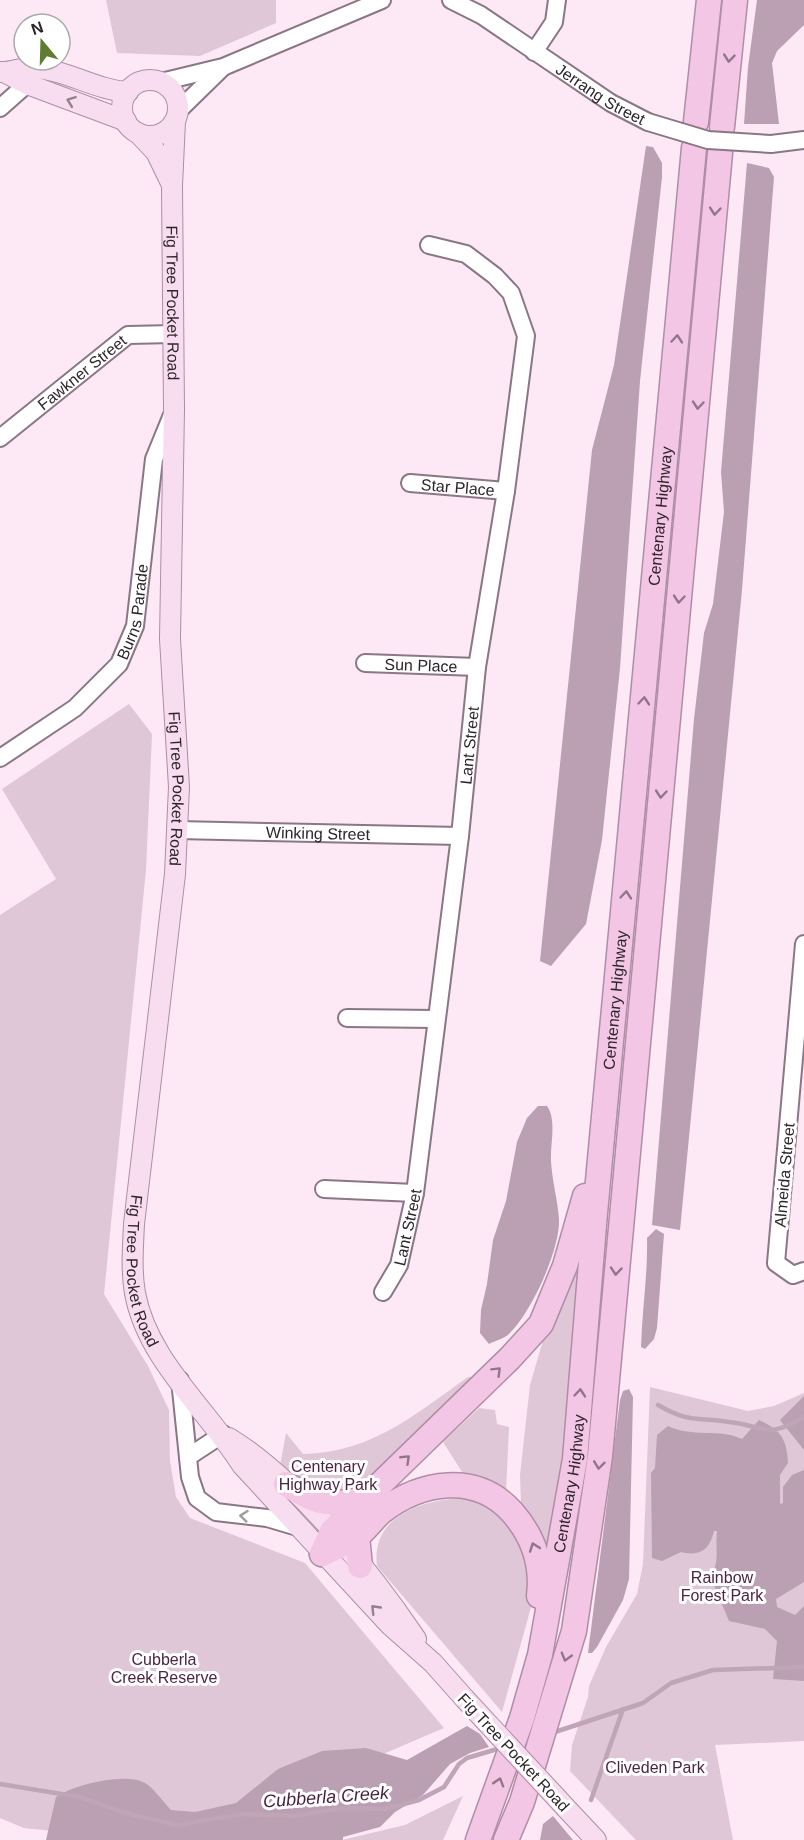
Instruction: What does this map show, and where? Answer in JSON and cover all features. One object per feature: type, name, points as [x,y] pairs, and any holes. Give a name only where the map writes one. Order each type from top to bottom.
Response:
[{"type":"highway","points":[[696,122],[709,0]]},
{"type":"highway","points":[[722,127],[735,0]]},
{"type":"highway","name":"Centenary Highway","points":[[478,1840],[522,1718],[549,1617],[575,1459],[694,148]]},
{"type":"highway","name":"Centenary Highway","points":[[507,1840],[522,1802],[574,1631],[600,1456],[720,153]]},
{"type":"highway","points":[[339,1541],[364,1499],[541,1324],[565,1266],[581,1214],[611,1058]]},
{"type":"highway","points":[[285,1484],[312,1500],[328,1503],[364,1499]]},
{"type":"highway","points":[[339,1541],[398,1502],[432,1487],[463,1484],[493,1494],[518,1519],[532,1540],[540,1566],[539,1598],[549,1617]]},
{"type":"highway","points":[[339,1541],[357,1553],[360,1566]]},
{"type":"highway","points":[[522,1802],[524,1830],[522,1840]]},
{"type":"main road","name":"Fig Tree Pocket Road","points":[[2,72],[30,76],[77,76],[109,90],[128,92]]},
{"type":"main road","name":"Fig Tree Pocket Road","points":[[30,76],[132,127],[156,152],[172,186]]},
{"type":"main road","points":[[143,82],[161,82],[174,94],[177,116],[170,128],[155,136],[132,127],[123,106],[128,92],[143,82]]},
{"type":"main road","name":"Fig Tree Pocket Road","points":[[177,116],[172,186],[174,410],[170,639],[179,787],[175,874],[134,1224],[132,1264],[135,1294],[149,1335],[180,1380],[223,1434],[242,1464],[301,1528],[339,1541]]},
{"type":"main road","name":"Fig Tree Pocket Road","points":[[223,1434],[255,1455],[339,1541],[390,1625],[433,1663],[596,1840]]},
{"type":"main road","name":"Fig Tree Pocket Road","points":[[360,1566],[400,1615],[433,1663]]},
{"type":"street","points":[[161,82],[222,67],[382,0]]},
{"type":"street","name":"Jerrang Street","points":[[451,0],[481,15],[611,103],[648,122],[708,140],[771,144],[804,140]]},
{"type":"street","points":[[534,52],[554,22],[557,0]]},
{"type":"street","points":[[177,116],[222,67]]},
{"type":"street","points":[[0,108],[30,76]]},
{"type":"street","name":"Lant Street","points":[[383,1292],[399,1265],[415,1193],[435,1019],[460,837],[477,668],[506,491],[526,336],[521,315],[511,293],[485,268],[466,254],[429,244]]},
{"type":"street","name":"Fawkner Street","points":[[0,438],[128,335],[173,334]]},
{"type":"street","name":"Burns Parade","points":[[0,758],[75,708],[119,664],[135,626],[154,459],[174,410]]},
{"type":"street","name":"Star Place","points":[[410,483],[506,491]]},
{"type":"street","name":"Sun Place","points":[[365,663],[477,668]]},
{"type":"street","name":"Winking Street","points":[[177,830],[460,837]]},
{"type":"street","name":"Almeida Street","points":[[804,944],[776,1263],[793,1275],[804,1271]]},
{"type":"street","points":[[347,1018],[435,1019]]},
{"type":"street","points":[[324,1189],[415,1193]]},
{"type":"street","points":[[180,1380],[188,1457],[193,1491],[197,1498],[216,1512],[267,1518],[301,1528]]},
{"type":"street","points":[[188,1457],[223,1434]]},
{"type":"green space","points":[[106,0],[276,0],[276,23],[200,56],[117,53]]},
{"type":"green space","points":[[757,0],[804,0],[804,25],[777,51],[772,63],[779,124],[744,124],[748,67]]},
{"type":"green space","points":[[646,146],[653,147],[662,163],[662,177],[640,381],[620,668],[602,840],[586,924],[551,966],[540,961],[592,450],[614,365]]},
{"type":"green space","points":[[747,163],[769,168],[774,177],[742,590],[680,1230],[652,1225],[694,719],[704,633],[713,604],[724,512],[721,472]]},
{"type":"green space","name":"Cubberla Creek Reserve","points":[[129,704],[152,734],[146,870],[104,1294],[148,1366],[169,1410],[170,1461],[176,1497],[190,1518],[305,1563],[444,1728],[243,1814],[140,1840],[24,1828],[0,1818],[0,915],[56,879],[2,789]]},
{"type":"green space","points":[[538,1106],[547,1106],[552,1118],[551,1161],[559,1220],[555,1248],[535,1297],[518,1324],[509,1334],[489,1344],[480,1333],[481,1310],[493,1240],[506,1201],[517,1142],[527,1118]]},
{"type":"green space","points":[[656,1229],[664,1234],[657,1328],[654,1339],[645,1349],[641,1347],[647,1238]]},
{"type":"green space","points":[[572,1269],[580,1269],[564,1463],[549,1558],[521,1504],[520,1475],[530,1385],[546,1330]]},
{"type":"green space","name":"Centenary Highway Park","points":[[468,1377],[480,1377],[368,1485],[340,1497],[320,1497],[280,1466],[286,1433],[303,1454],[328,1452],[351,1446],[372,1439],[411,1418]]},
{"type":"green space","name":"Rainbow Forest Park","points":[[650,1387],[748,1411],[774,1406],[804,1393],[804,1741],[715,1745],[733,1840],[636,1840],[570,1771],[572,1745],[588,1697],[589,1686],[606,1647],[637,1594],[643,1564]]},
{"type":"green space","points":[[629,1389],[633,1397],[629,1579],[623,1600],[597,1647],[592,1653],[588,1653],[620,1400],[623,1391]]},
{"type":"green space","points":[[804,1396],[804,1450],[780,1420]]},
{"type":"green space","points":[[479,1408],[495,1410],[497,1424],[509,1427],[506,1492],[464,1475],[443,1442]]},
{"type":"green space","points":[[759,1420],[778,1432],[786,1448],[788,1463],[780,1475],[780,1504],[783,1503],[783,1487],[792,1475],[804,1470],[804,1582],[776,1599],[777,1607],[795,1615],[804,1606],[804,1681],[773,1679],[777,1641],[765,1629],[729,1621],[711,1578],[716,1560],[717,1531],[714,1531],[707,1547],[699,1552],[681,1552],[662,1561],[652,1558],[651,1473],[655,1468],[657,1435],[668,1426],[686,1432],[724,1434],[742,1439]]},
{"type":"green space","points":[[451,1499],[469,1499],[498,1510],[525,1545],[533,1600],[502,1712],[377,1566],[377,1550],[388,1526],[409,1510]]},
{"type":"green space","points":[[467,1726],[480,1734],[489,1747],[470,1753],[450,1764],[423,1795],[395,1812],[380,1827],[343,1837],[343,1840],[46,1840],[56,1797],[87,1784],[113,1779],[136,1780],[148,1785],[171,1810],[195,1812],[236,1803],[278,1769],[322,1751],[366,1748],[407,1760]]},
{"type":"green space","points":[[463,1796],[443,1840],[342,1840],[405,1825]]},
{"type":"green space","points":[[553,1816],[573,1840],[540,1840],[543,1824]]},
{"type":"waterway","points":[[658,1405],[685,1417],[741,1424],[766,1430],[781,1428],[804,1417]]},
{"type":"waterway","name":"Cubberla Creek","points":[[552,1733],[643,1703],[671,1683],[713,1670],[804,1667]]},
{"type":"waterway","points":[[591,1800],[623,1709]]},
{"type":"waterway","name":"Cubberla Creek","points":[[0,1784],[80,1797],[122,1812],[176,1825],[243,1814],[294,1816],[344,1808],[385,1809],[419,1800],[444,1787],[459,1764],[467,1758],[504,1747]]},
{"type":"park label","name":"Cliveden Park","points":[[655,1767]]}]
